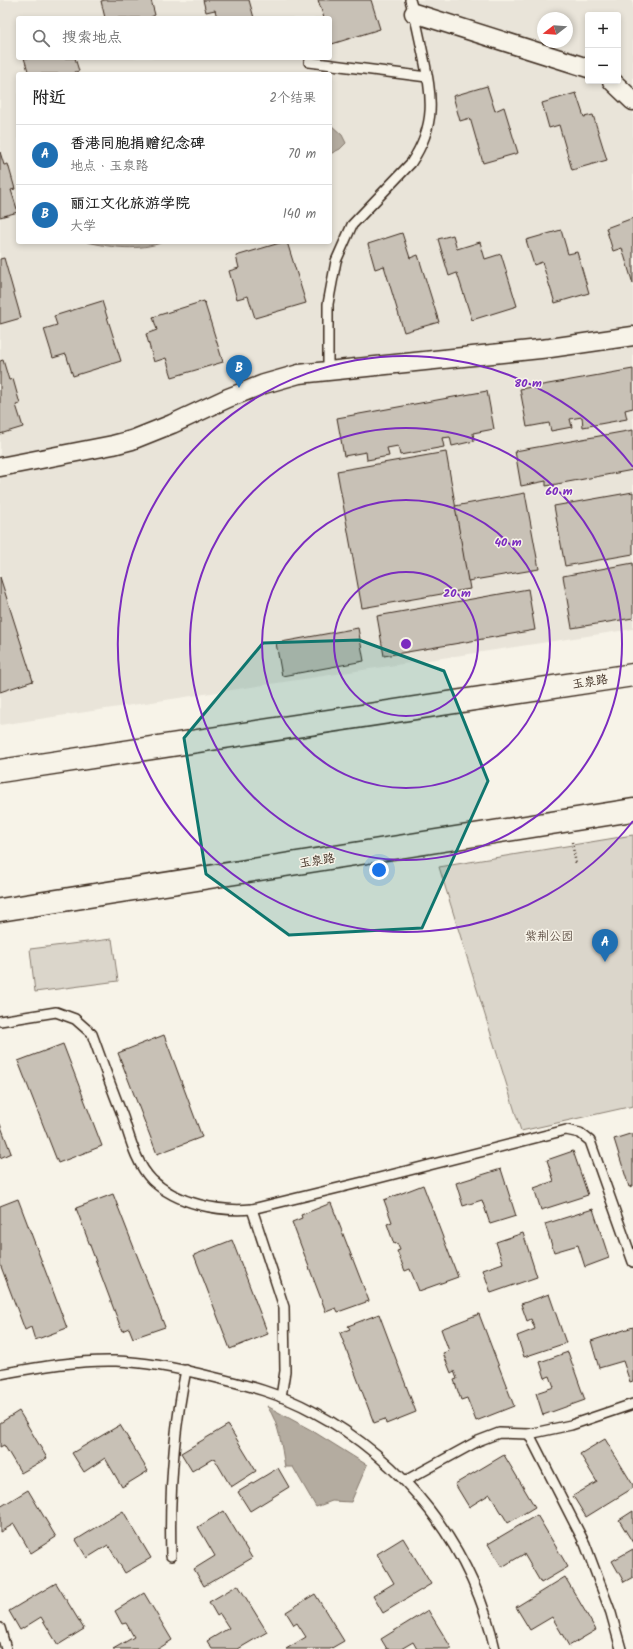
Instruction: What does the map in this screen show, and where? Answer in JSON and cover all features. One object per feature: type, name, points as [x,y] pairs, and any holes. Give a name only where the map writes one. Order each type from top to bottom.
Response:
[{"type":"highway","name":"玉泉路","points":[[0,771],[633,675]]},
{"type":"highway","name":"玉泉路","points":[[0,910],[633,810]]},
{"type":"street","points":[[412,7],[585,67]]},
{"type":"street","points":[[615,84],[633,101]]},
{"type":"street","points":[[0,467],[132,440],[172,424],[228,398],[264,384],[299,374],[550,348],[633,336]]},
{"type":"lane","points":[[328,371],[328,304],[336,260],[352,225],[402,173],[419,152],[426,136],[430,120],[431,104],[427,77],[412,7]]},
{"type":"lane","points":[[309,62],[427,77]]},
{"type":"lane","points":[[0,1021],[56,1012],[75,1019],[92,1034],[143,1168],[159,1186],[185,1200],[203,1206],[236,1210],[252,1209],[367,1182],[566,1130],[580,1133],[590,1141],[633,1262]]},
{"type":"lane","points":[[252,1209],[284,1306],[284,1371],[281,1397]]},
{"type":"lane","points":[[0,1374],[55,1365],[93,1362],[148,1363],[186,1370],[251,1386],[310,1410],[338,1426],[364,1444],[389,1465],[433,1513],[467,1569],[481,1602],[495,1649]]},
{"type":"lane","points":[[171,1556],[171,1468],[179,1403],[186,1370]]},
{"type":"lane","points":[[405,1481],[478,1441],[498,1433],[529,1434],[571,1425],[633,1404]]},
{"type":"lane","points":[[529,1434],[585,1544],[610,1613],[621,1649]]},
{"type":"lane","points":[[0,1628],[6,1649]]},
{"type":"highlighted area","points":[[359,640],[444,671],[488,781],[422,928],[289,935],[206,874],[184,738],[263,643]]},
{"type":"shaded area","points":[[0,0],[631,0],[633,4],[633,629],[0,725]]},
{"type":"shaded area","points":[[332,126],[342,135],[346,143],[340,149],[332,153]]},
{"type":"shaded area","points":[[97,244],[157,244],[135,248]]},
{"type":"shaded area","points":[[267,1406],[311,1430],[367,1465],[351,1502],[332,1501],[316,1507],[293,1467],[285,1467],[275,1420]]},
{"type":"green space","name":"紫荆公园","points":[[633,835],[633,1106],[521,1131],[439,867]]},
{"type":"green space","points":[[112,939],[118,981],[35,992],[30,949]]},
{"type":"building","points":[[151,0],[155,15],[105,16],[101,1]]},
{"type":"building","points":[[203,0],[249,0],[253,16],[216,16],[215,10],[206,12]]},
{"type":"building","points":[[318,0],[371,0],[380,29],[332,44],[332,16],[323,16]]},
{"type":"building","points":[[25,60],[76,60],[79,71],[75,72],[28,72]]},
{"type":"building","points":[[487,86],[495,111],[504,107],[518,153],[483,163],[470,118],[460,121],[453,96]]},
{"type":"building","points":[[576,93],[584,117],[593,115],[607,160],[572,170],[559,125],[549,128],[542,103]]},
{"type":"building","points":[[0,152],[4,165],[8,164],[15,189],[11,190],[16,206],[16,213],[0,217]]},
{"type":"building","points":[[633,218],[633,284],[622,248],[613,251],[606,228]]},
{"type":"building","points":[[561,230],[568,254],[577,252],[589,293],[555,303],[542,262],[534,265],[526,240]]},
{"type":"building","points":[[402,233],[410,258],[418,255],[439,322],[404,332],[384,266],[375,269],[368,244]]},
{"type":"building","points":[[453,235],[457,249],[480,242],[485,259],[501,254],[517,306],[472,320],[457,273],[449,276],[438,239]]},
{"type":"building","points":[[276,244],[288,244],[306,303],[255,318],[248,296],[237,299],[229,271],[239,268],[236,256]]},
{"type":"building","points":[[4,258],[21,318],[0,324],[0,259]]},
{"type":"building","points":[[102,301],[121,361],[73,376],[66,354],[53,358],[44,329],[57,325],[54,316]]},
{"type":"building","points":[[204,301],[223,362],[172,377],[166,358],[154,362],[146,334],[157,330],[153,317]]},
{"type":"building","points":[[3,360],[9,380],[13,379],[20,404],[16,405],[23,427],[0,434],[0,361]]},
{"type":"building","points":[[633,369],[633,408],[625,410],[627,419],[583,427],[582,417],[570,419],[572,427],[551,431],[549,423],[527,427],[520,389]]},
{"type":"building","points":[[487,391],[494,429],[473,433],[474,441],[452,446],[450,437],[442,438],[444,447],[400,455],[398,446],[387,448],[389,456],[367,460],[366,452],[344,456],[337,418]]},
{"type":"building","points":[[633,430],[633,470],[546,486],[546,481],[521,486],[515,451]]},
{"type":"building","points":[[446,452],[470,589],[362,608],[337,471]]},
{"type":"building","points":[[633,492],[633,554],[565,566],[554,506]]},
{"type":"building","points":[[525,493],[539,569],[468,581],[455,506]]},
{"type":"building","points":[[633,563],[633,618],[572,628],[563,576]]},
{"type":"building","points":[[0,577],[33,681],[0,692]]},
{"type":"building","points":[[528,589],[535,630],[384,656],[377,616]]},
{"type":"building","points":[[358,628],[364,661],[282,676],[276,643]]},
{"type":"building","points":[[164,1035],[202,1137],[157,1154],[118,1053]]},
{"type":"building","points":[[63,1044],[102,1146],[58,1163],[18,1061]]},
{"type":"building","points":[[0,1124],[11,1153],[0,1158]]},
{"type":"building","points":[[633,1133],[633,1186],[629,1187],[614,1139]]},
{"type":"building","points":[[573,1151],[588,1195],[541,1210],[534,1188],[554,1181],[547,1160]]},
{"type":"building","points":[[501,1169],[516,1216],[490,1224],[482,1200],[463,1206],[456,1183]]},
{"type":"building","points":[[423,1185],[458,1277],[419,1291],[410,1269],[405,1271],[397,1251],[400,1250],[397,1243],[394,1244],[387,1224],[392,1222],[384,1200]]},
{"type":"building","points":[[113,1194],[165,1327],[133,1338],[129,1328],[122,1331],[76,1208]]},
{"type":"building","points":[[18,1199],[67,1328],[35,1340],[31,1327],[25,1330],[0,1264],[0,1206]]},
{"type":"building","points":[[331,1203],[369,1301],[338,1312],[336,1308],[326,1312],[292,1222],[302,1218],[301,1215]]},
{"type":"building","points":[[593,1209],[609,1258],[585,1267],[578,1245],[554,1252],[545,1224]]},
{"type":"building","points":[[523,1233],[537,1277],[491,1293],[483,1270],[503,1263],[496,1242]]},
{"type":"building","points":[[232,1240],[268,1334],[230,1349],[194,1255]]},
{"type":"building","points":[[549,1294],[566,1343],[524,1357],[517,1336],[535,1329],[531,1319],[527,1321],[521,1304]]},
{"type":"building","points":[[379,1314],[416,1412],[386,1424],[385,1419],[374,1423],[340,1333],[350,1329],[348,1326]]},
{"type":"building","points":[[479,1314],[514,1406],[476,1421],[467,1398],[461,1400],[454,1380],[457,1379],[454,1371],[451,1373],[443,1353],[449,1351],[441,1329]]},
{"type":"building","points":[[633,1327],[633,1381],[630,1382],[623,1361],[599,1368],[591,1341]]},
{"type":"building","points":[[568,1352],[585,1400],[543,1415],[536,1393],[554,1387],[550,1376],[545,1378],[540,1362]]},
{"type":"building","points":[[19,1411],[47,1458],[21,1473],[4,1445],[0,1447],[0,1423]]},
{"type":"building","points":[[120,1425],[148,1471],[122,1487],[105,1458],[84,1472],[72,1453]]},
{"type":"building","points":[[228,1425],[256,1471],[231,1487],[214,1458],[192,1471],[181,1453]]},
{"type":"building","points":[[605,1439],[633,1485],[633,1488],[586,1517],[573,1496],[597,1482],[580,1454]]},
{"type":"building","points":[[504,1455],[535,1507],[508,1523],[490,1494],[469,1507],[455,1484]]},
{"type":"building","points":[[278,1468],[289,1487],[250,1511],[238,1492]]},
{"type":"building","points":[[28,1490],[56,1537],[31,1553],[14,1524],[0,1532],[0,1507]]},
{"type":"building","points":[[123,1511],[151,1558],[125,1573],[108,1545],[87,1558],[76,1540]]},
{"type":"building","points":[[224,1511],[252,1558],[204,1586],[194,1569],[215,1556],[198,1527]]},
{"type":"building","points":[[633,1511],[633,1543],[619,1520]]},
{"type":"building","points":[[537,1515],[568,1567],[541,1583],[524,1554],[502,1567],[488,1544]]},
{"type":"building","points":[[403,1538],[431,1584],[383,1613],[373,1596],[394,1583],[377,1554]]},
{"type":"building","points":[[633,1549],[633,1577],[624,1582],[612,1561]]},
{"type":"building","points":[[565,1577],[596,1630],[569,1646],[552,1617],[530,1630],[516,1607]]},
{"type":"building","points":[[56,1583],[84,1629],[58,1645],[41,1617],[20,1630],[9,1611]]},
{"type":"building","points":[[238,1585],[267,1632],[238,1649],[212,1649],[207,1641],[229,1628],[220,1614],[217,1616],[209,1602]]},
{"type":"building","points":[[144,1593],[172,1640],[158,1649],[113,1649],[134,1637],[126,1623],[122,1624],[115,1611]]},
{"type":"building","points":[[315,1594],[344,1641],[330,1649],[286,1649],[306,1637],[297,1623],[294,1625],[286,1612]]},
{"type":"building","points":[[428,1610],[452,1649],[417,1649],[413,1642],[401,1649],[387,1649],[381,1639]]},
{"type":"place","name":"丽江文化旅游学院","points":[[239,388]]},
{"type":"place","name":"香港同胞捐赠纪念碑","points":[[605,962]]}]
